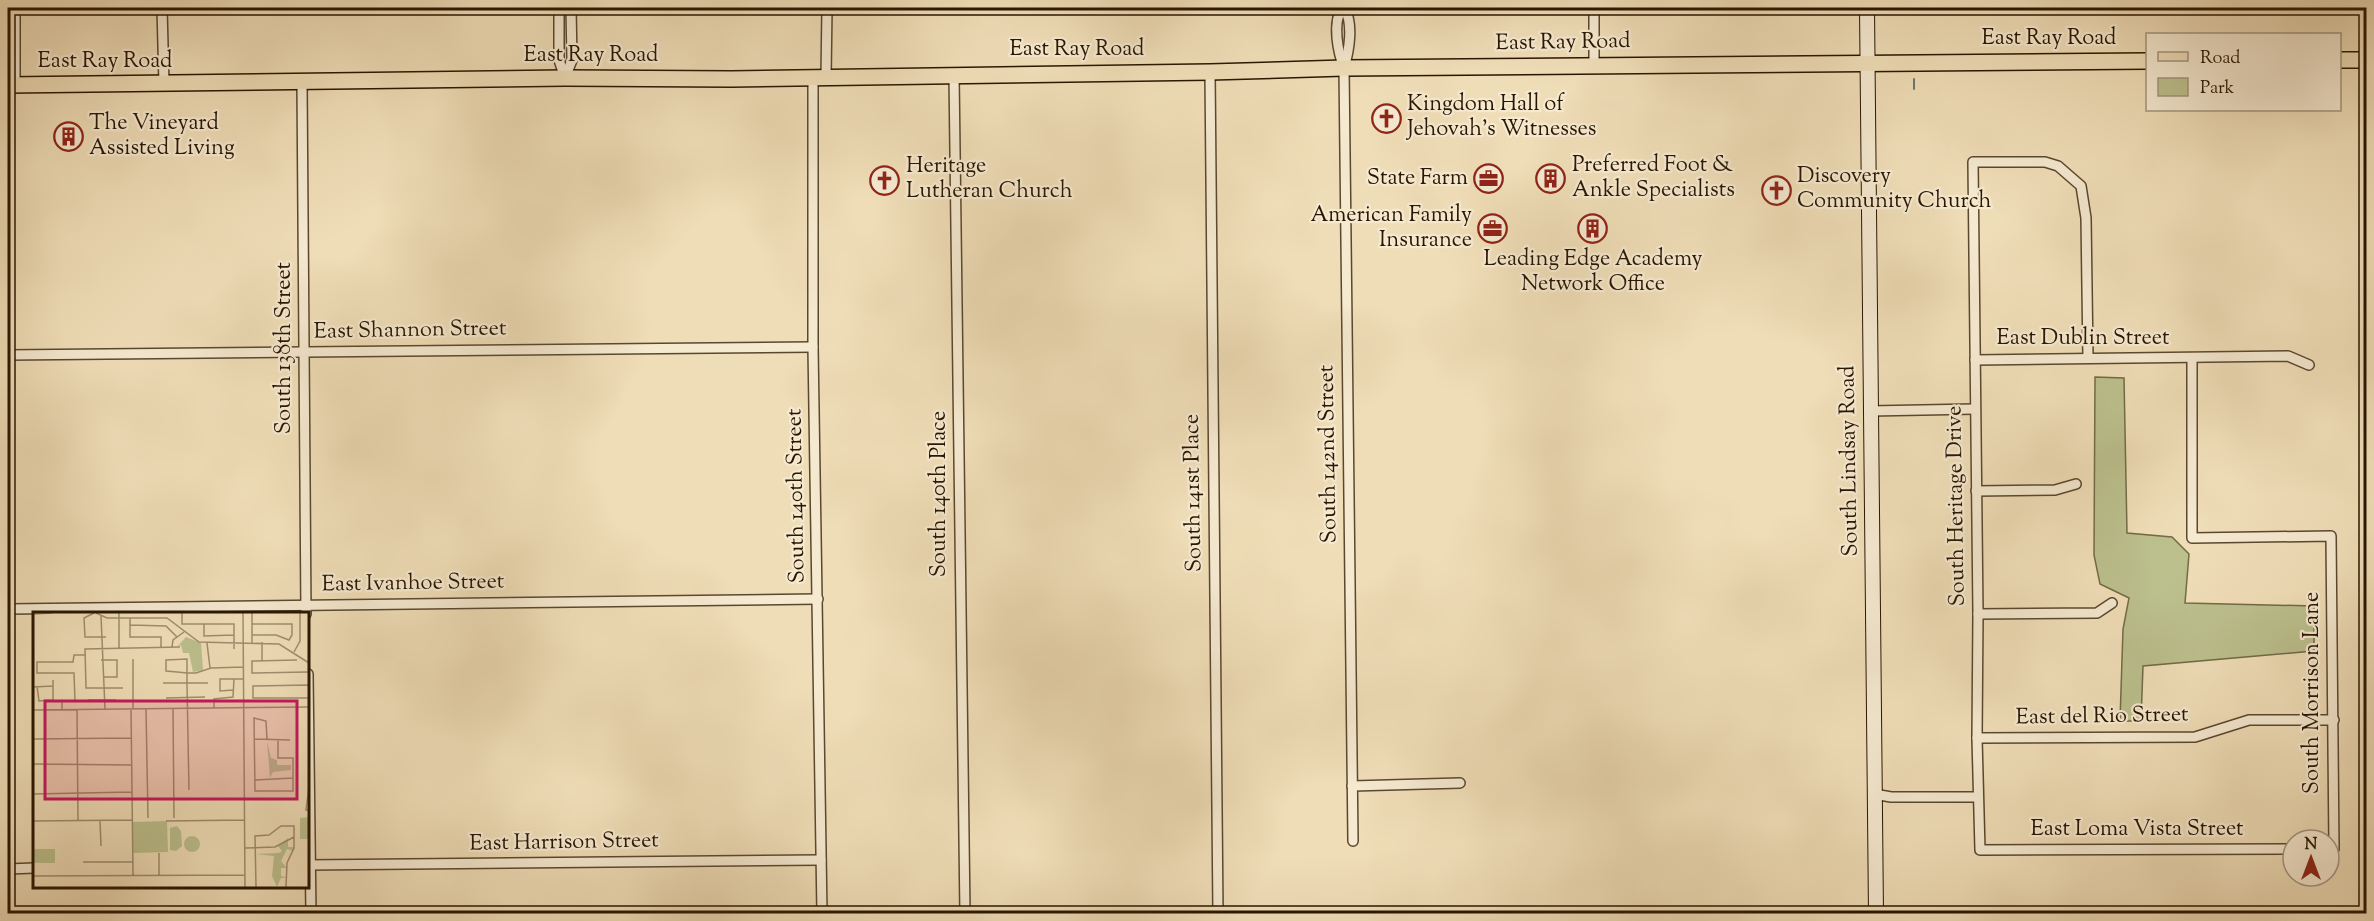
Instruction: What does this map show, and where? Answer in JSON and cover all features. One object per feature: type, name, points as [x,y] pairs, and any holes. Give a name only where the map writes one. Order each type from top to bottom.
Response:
[{"type":"main road","name":"South Lindsay Road","points":[[1867,8],[1876,914]]},
{"type":"main road","points":[[2341,60],[2367,60]]},
{"type":"main road","name":"East Ray Road","points":[[11,85],[820,77],[1594,65],[2146,61]]},
{"type":"street","points":[[11,85],[15,8]]},
{"type":"street","points":[[162,8],[164,84]]},
{"type":"street","points":[[559,8],[559,60],[565,78]]},
{"type":"street","points":[[565,78],[573,60],[572,8]]},
{"type":"street","name":"South 140th Street","points":[[822,914],[813,347],[820,77],[827,8]]},
{"type":"street","name":"South 142nd Street","points":[[1343,8],[1338,14],[1338,48],[1344,68],[1353,841]]},
{"type":"street","points":[[1594,8],[1594,65]]},
{"type":"street","name":"South 141st Place","points":[[1210,72],[1218,914]]},
{"type":"street","name":"South 140th Place","points":[[954,75],[965,914]]},
{"type":"street","name":"South 138th Street","points":[[302,82],[306,609]]},
{"type":"street","name":"South Heritage Drive","points":[[1980,850],[1972,162],[2045,162],[2058,166],[2081,186],[2086,218],[2088,358]]},
{"type":"street","name":"East Shannon Street","points":[[8,355],[813,347]]},
{"type":"street","name":"East Dublin Street","points":[[1975,360],[2288,356],[2309,365]]},
{"type":"street","name":"South Morrison Lane","points":[[2192,358],[2192,538],[2331,536],[2334,720],[2331,828]]},
{"type":"street","points":[[1870,411],[1975,409]]},
{"type":"street","points":[[1976,491],[2055,490],[2076,484]]},
{"type":"street","name":"East Ivanhoe Street","points":[[8,609],[306,609],[818,599]]},
{"type":"street","points":[[1978,614],[2097,613],[2112,603]]},
{"type":"street","name":"East del Rio Street","points":[[1977,738],[2195,737],[2249,720],[2334,720]]},
{"type":"street","points":[[1352,786],[1460,783]]},
{"type":"street","points":[[1874,794],[1892,797],[1978,797]]},
{"type":"street","name":"East Loma Vista Street","points":[[1980,850],[2281,849]]},
{"type":"street","name":"East Harrison Street","points":[[309,864],[821,860]]},
{"type":"street","points":[[309,864],[311,914]]},
{"type":"street","points":[[8,868],[33,868]]},
{"type":"green space","points":[[2095,377],[2124,378],[2127,533],[2172,537],[2189,554],[2185,603],[2314,606],[2314,651],[2143,666],[2141,721],[2120,721],[2123,629],[2129,598],[2100,584],[2094,555]]},
{"type":"waterway","points":[[1914,79],[1914,89]]},
{"type":"place","name":"Kingdom Hall of Jehovah's Witnesses","points":[[1386,118]]},
{"type":"place","name":"The Vineyard Assisted Living","points":[[68,137]]},
{"type":"place","name":"State Farm","points":[[1489,179]]},
{"type":"place","name":"Preferred Foot & Ankle Specialists","points":[[1551,179]]},
{"type":"place","name":"Heritage Lutheran Church","points":[[885,180]]},
{"type":"place","name":"Discovery Community Church","points":[[1776,190]]},
{"type":"place","name":"Leading Edge Academy Network Office","points":[[1593,228]]},
{"type":"place","name":"American Family Insurance","points":[[1493,229]]}]
